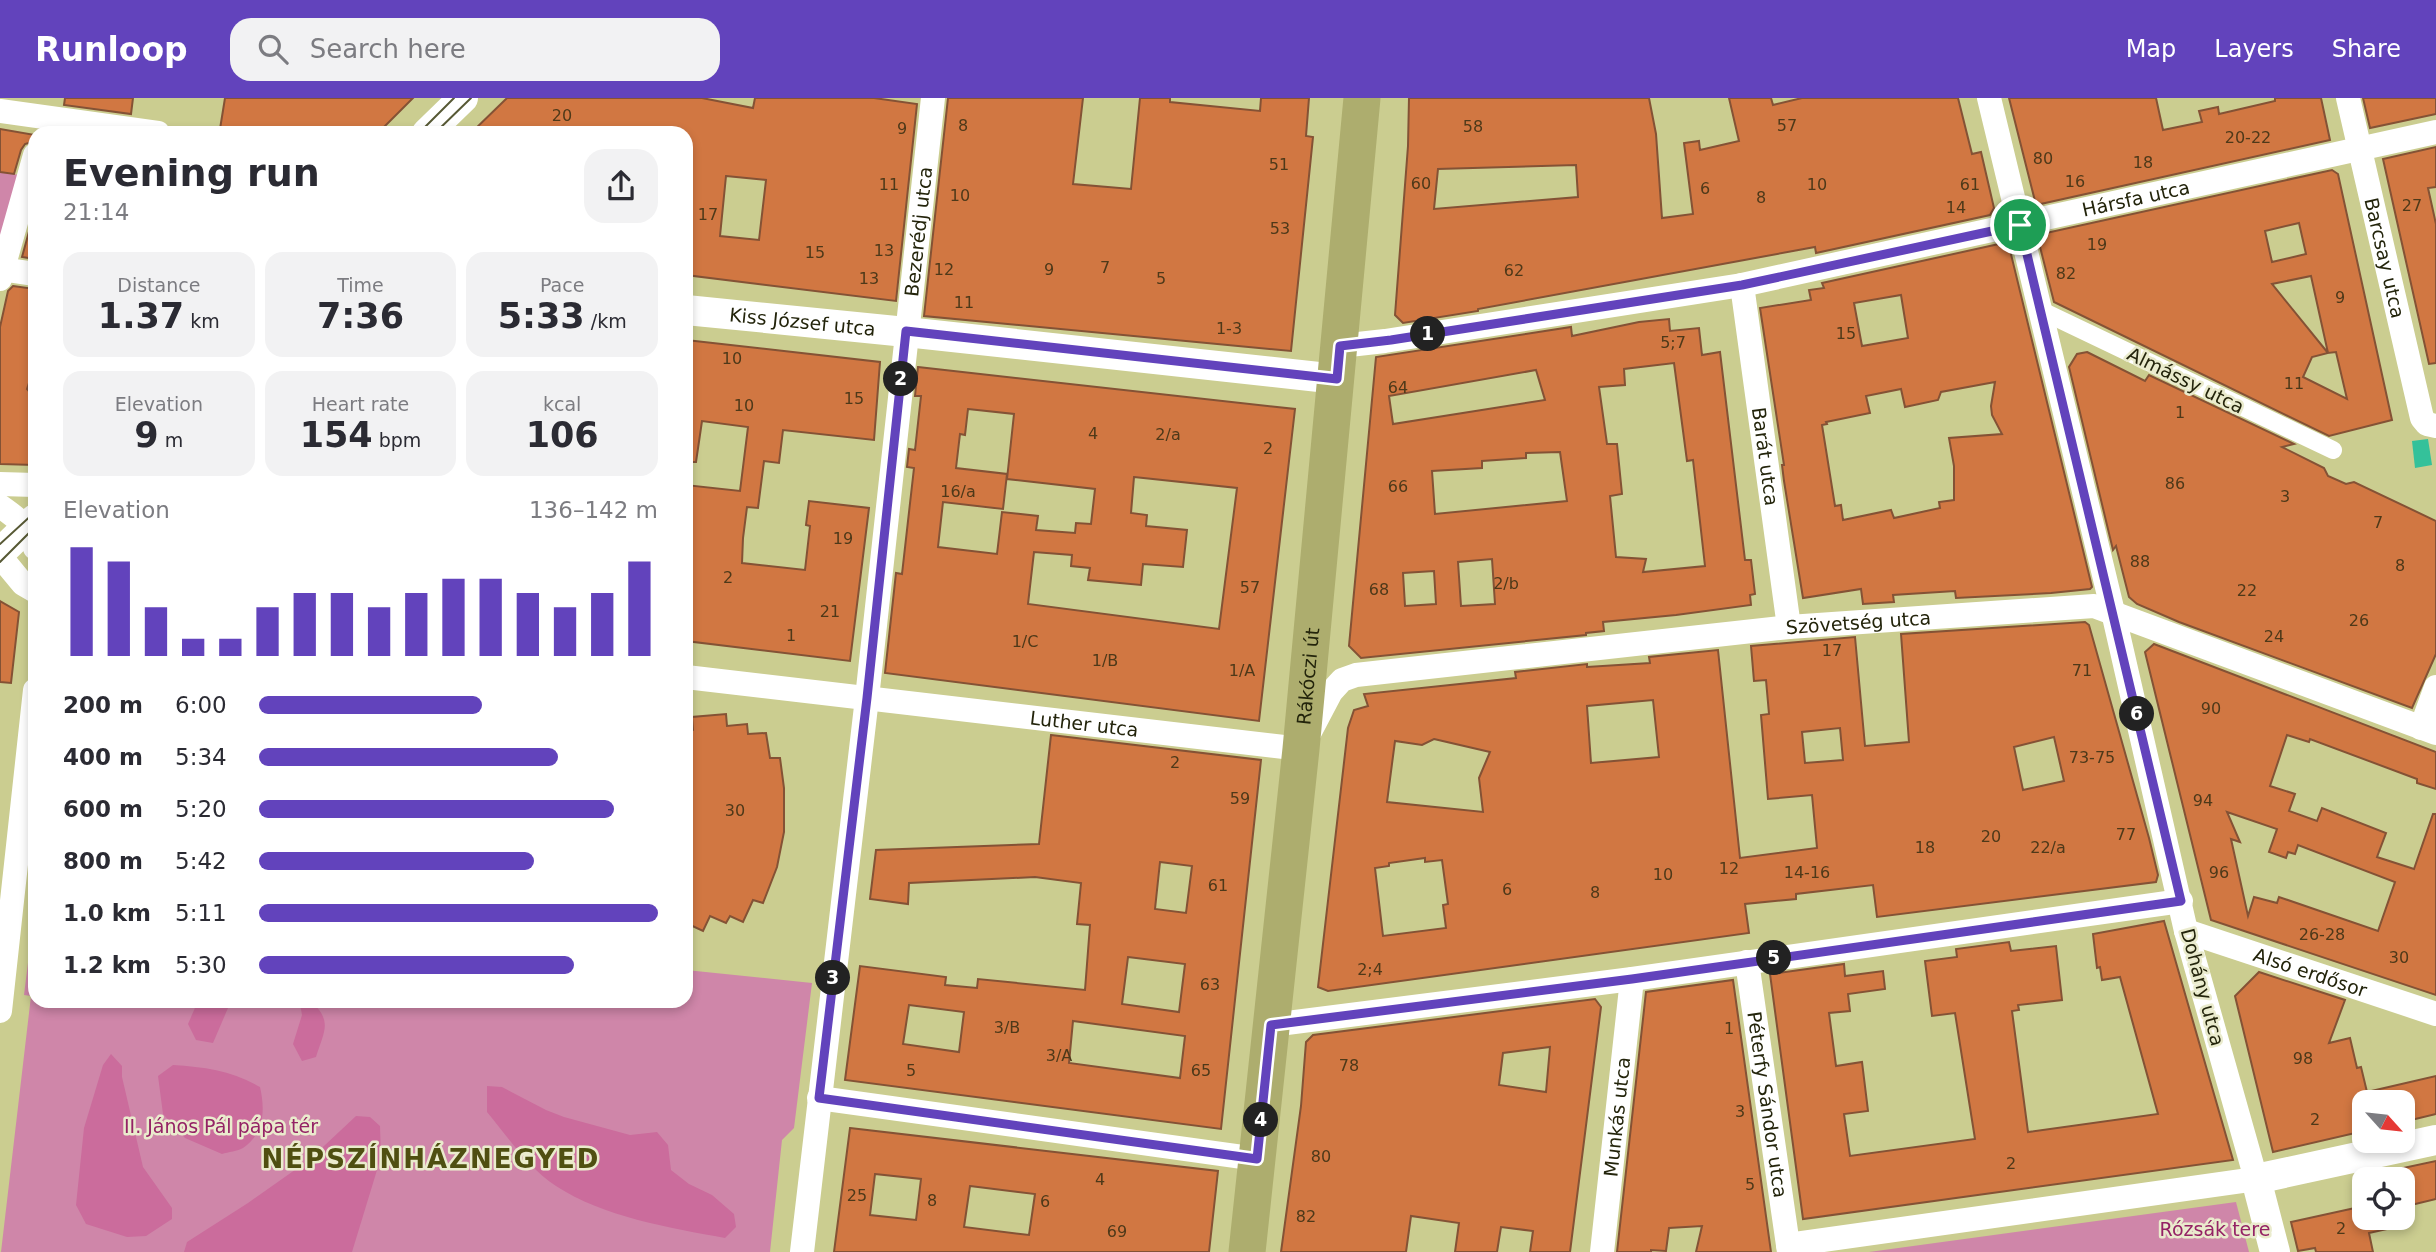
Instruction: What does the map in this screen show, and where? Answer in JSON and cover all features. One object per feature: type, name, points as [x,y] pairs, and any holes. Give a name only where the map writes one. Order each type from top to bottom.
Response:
[{"type":"main road","name":"Rákóczi út","points":[[1247,1252],[1339,363],[1362,98]]},
{"type":"street","points":[[434,126],[463,98]]},
{"type":"street","name":"Bezerédj utca","points":[[867,698],[933,98]]},
{"type":"street","name":"Dohány utca","points":[[1989,98],[2113,611],[2186,931],[2256,1179]]},
{"type":"street","name":"Barcsay utca","points":[[2348,98],[2429,422]]},
{"type":"street","points":[[0,111],[111,126]]},
{"type":"street","name":"Hársfa utca","points":[[1339,363],[1391,340],[1742,285],[2436,132]]},
{"type":"street","points":[[28,179],[1,272],[28,274]]},
{"type":"street","name":"Barát utca","points":[[1742,285],[1789,627]]},
{"type":"street","name":"Almássy utca","points":[[2040,310],[2333,450]]},
{"type":"street","name":"Kiss József utca","points":[[693,311],[906,331],[1339,363]]},
{"type":"street","points":[[0,484],[28,485]]},
{"type":"street","points":[[0,506],[28,528]]},
{"type":"street","points":[[28,534],[0,555],[28,587]]},
{"type":"street","name":"Szövetség utca","points":[[1300,749],[1331,692],[1342,681],[1356,675],[1789,627],[2094,606],[2429,731]]},
{"type":"street","points":[[693,678],[867,698],[802,1252]]},
{"type":"street","points":[[2429,731],[2436,687]]},
{"type":"street","name":"Luther utca","points":[[867,698],[1300,749]]},
{"type":"street","points":[[0,1011],[28,753]]},
{"type":"street","points":[[1271,1025],[1632,979],[2181,901]]},
{"type":"street","name":"Alsó erdősor","points":[[2186,931],[2436,1014]]},
{"type":"street","name":"Péterfy Sándor utca","points":[[1747,962],[1788,1249]]},
{"type":"street","name":"Munkás utca","points":[[1602,1252],[1632,979]]},
{"type":"street","points":[[819,1098],[1257,1159]]},
{"type":"street","points":[[1788,1249],[2256,1179],[2436,1140]]},
{"type":"street","points":[[2256,1179],[2275,1252]]},
{"type":"green space","points":[[0,172],[20,175],[0,257]]},
{"type":"green space","name":"II. János Pál pápa tér","points":[[28,963],[28,996],[24,995]]},
{"type":"green space","name":"II. János Pál pápa tér","points":[[693,971],[812,983],[794,1128],[782,1140],[770,1252],[1,1252],[30,1008],[693,1008]]},
{"type":"green space","points":[[195,1008],[228,1008],[213,1043],[196,1040],[188,1024]]},
{"type":"green space","points":[[301,1008],[318,1008],[325,1027],[316,1057],[302,1061],[293,1044],[302,1015]]},
{"type":"green space","points":[[111,1054],[122,1066],[122,1077],[143,1167],[172,1208],[172,1219],[146,1236],[127,1237],[86,1224],[76,1205],[84,1128],[103,1065]]},
{"type":"green space","points":[[173,1065],[218,1071],[240,1077],[260,1087],[262,1120],[250,1142],[241,1149],[222,1154],[185,1138],[163,1114],[158,1076]]},
{"type":"green space","points":[[487,1086],[502,1087],[564,1117],[630,1135],[657,1132],[668,1145],[671,1170],[689,1184],[712,1195],[734,1214],[736,1227],[725,1238],[638,1220],[575,1197],[536,1170],[487,1112]]},
{"type":"green space","points":[[356,1116],[370,1117],[380,1126],[381,1157],[352,1252],[184,1252],[187,1242],[309,1160]]},
{"type":"green space","name":"Rózsák tere","points":[[2236,1202],[2249,1252],[1869,1252]]},
{"type":"shaded area","points":[[2428,439],[2432,465],[2415,468],[2412,441]]},
{"type":"building","points":[[65,98],[133,98],[131,114],[64,105]]},
{"type":"building","points":[[225,98],[413,98],[385,126],[220,126]]},
{"type":"building","points":[[507,98],[702,98],[753,108],[755,98],[874,98],[917,104],[896,301],[693,276],[693,126],[478,126]],"holes":[[[726,176],[766,180],[759,240],[720,236]]]},
{"type":"building","points":[[948,98],[1083,98],[1073,184],[1131,189],[1140,98],[1170,98],[1170,102],[1260,111],[1261,98],[1309,98],[1306,136],[1313,137],[1291,351],[924,316]]},
{"type":"building","points":[[1409,98],[1649,98],[1656,134],[1662,218],[1693,214],[1684,143],[1699,141],[1700,150],[1739,141],[1729,98],[1771,98],[1773,105],[1802,98],[1958,98],[1972,154],[1981,152],[1994,208],[1990,215],[1816,253],[1815,247],[1403,323],[1395,315]],"holes":[[[1576,165],[1578,197],[1434,209],[1438,169]]]},
{"type":"building","points":[[2009,98],[2156,98],[2163,130],[2202,122],[2199,111],[2218,107],[2219,114],[2275,101],[2275,98],[2321,98],[2330,140],[2036,205]]},
{"type":"building","points":[[2363,98],[2436,98],[2436,114],[2370,128]]},
{"type":"building","points":[[0,129],[28,134],[28,143],[21,150],[14,174],[0,172]]},
{"type":"building","points":[[2436,147],[2436,187],[2428,188],[2436,224],[2436,363],[2429,364],[2383,159]]},
{"type":"building","points":[[2332,170],[2338,174],[2392,420],[2329,436],[2054,302],[2037,235]],"holes":[[[2299,223],[2306,254],[2272,262],[2265,231]],[[2311,276],[2328,353],[2272,284]],[[2336,352],[2347,399],[2303,377],[2312,357]]]},
{"type":"building","points":[[28,235],[28,258],[22,257]]},
{"type":"building","points":[[2008,242],[2092,587],[2090,589],[1956,598],[1955,591],[1893,595],[1894,602],[1863,604],[1861,589],[1803,598],[1760,308],[1811,300],[1809,290],[1824,288],[1822,283]],"holes":[[[1901,295],[1908,338],[1862,346],[1854,303]],[[1995,382],[1992,415],[2002,434],[1949,438],[1954,466],[1954,500],[1939,502],[1940,508],[1894,518],[1891,510],[1843,520],[1841,505],[1835,506],[1822,425],[1870,413],[1866,396],[1901,389],[1905,407],[1938,400],[1941,392]]]},
{"type":"building","points":[[13,286],[28,288],[28,465],[0,464],[0,327],[8,291]]},
{"type":"building","points":[[1669,319],[1670,331],[1699,328],[1702,355],[1720,352],[1745,560],[1751,560],[1755,594],[1750,595],[1751,605],[1603,622],[1604,631],[1586,635],[1361,658],[1349,646],[1376,357],[1571,327],[1572,336],[1639,322]],"holes":[[[1674,363],[1687,461],[1693,460],[1705,566],[1643,572],[1646,559],[1616,557],[1610,496],[1622,494],[1617,444],[1607,444],[1599,387],[1625,385],[1624,369]],[[1536,370],[1545,400],[1393,424],[1389,396]],[[1560,452],[1567,501],[1435,514],[1432,471],[1482,468],[1482,461],[1526,458],[1526,453]],[[1492,559],[1495,604],[1461,606],[1458,562]],[[1434,571],[1436,604],[1405,606],[1403,573]]]},
{"type":"building","points":[[693,341],[880,362],[874,440],[783,430],[779,463],[764,461],[758,508],[747,507],[743,538],[742,563],[805,570],[810,526],[806,525],[809,501],[869,508],[850,661],[693,642],[693,486],[740,491],[748,427],[702,421],[696,462],[693,462]]},
{"type":"building","points":[[2087,352],[2145,381],[2149,375],[2294,444],[2282,447],[2324,468],[2328,476],[2346,484],[2354,482],[2436,521],[2436,654],[2412,708],[2179,622],[2137,604],[2129,597],[2116,546],[2113,550],[2069,367],[2077,354]]},
{"type":"building","points":[[918,367],[1295,409],[1259,721],[885,673],[896,573],[902,574],[914,468],[907,467],[909,449],[915,450],[921,396],[915,396]],"holes":[[[968,409],[1014,414],[1007,479],[1095,489],[1091,524],[1076,523],[1075,533],[1036,530],[1038,516],[1002,512],[997,554],[938,547],[943,502],[1003,509],[1007,474],[956,468],[960,434],[965,435]],[[1134,477],[1237,488],[1219,629],[1028,604],[1034,552],[1072,555],[1071,566],[1090,568],[1088,580],[1141,585],[1143,564],[1183,567],[1187,530],[1146,526],[1147,515],[1131,513]]]},
{"type":"building","points":[[0,601],[19,612],[11,683],[0,682]]},
{"type":"building","points":[[2085,622],[2089,625],[2149,838],[2158,875],[2156,882],[1877,917],[1873,885],[1796,894],[1796,899],[1745,904],[1749,933],[1328,991],[1318,987],[1348,728],[1354,710],[1368,706],[1364,694],[1516,678],[1515,672],[1587,664],[1587,667],[1650,663],[1649,657],[1718,650],[1740,858],[1817,848],[1812,795],[1768,799],[1761,715],[1769,714],[1766,680],[1754,681],[1751,646],[1855,637],[1865,746],[1909,742],[1901,634]],"holes":[[[1653,700],[1659,757],[1591,763],[1587,706]],[[1840,728],[1843,760],[1805,763],[1802,732]],[[2054,737],[2064,781],[2023,790],[2014,747]],[[1434,739],[1490,752],[1479,778],[1483,812],[1387,802],[1395,741],[1422,745]],[[1425,858],[1425,862],[1442,860],[1448,904],[1443,905],[1446,928],[1383,936],[1375,868],[1389,866],[1389,863]]]},
{"type":"building","points":[[2154,644],[2436,752],[2436,789],[2417,783],[2417,779],[2310,739],[2309,742],[2287,735],[2270,786],[2295,794],[2289,811],[2317,821],[2322,808],[2386,833],[2377,857],[2414,869],[2433,814],[2436,814],[2436,995],[2211,920],[2145,652]],"holes":[[[2227,812],[2277,829],[2269,852],[2286,858],[2288,852],[2295,854],[2298,845],[2395,882],[2378,931],[2279,897],[2277,903],[2254,897],[2248,916],[2231,839],[2240,842]]]},
{"type":"building","points":[[726,714],[727,726],[747,724],[748,734],[766,733],[770,758],[780,758],[784,788],[784,832],[777,867],[763,903],[753,900],[743,922],[730,916],[726,923],[710,916],[703,931],[693,926],[693,717]]},
{"type":"building","points":[[1051,735],[1261,760],[1221,1129],[845,1080],[860,966],[946,977],[945,985],[977,988],[978,979],[1085,990],[1090,925],[1077,924],[1081,883],[1035,877],[909,883],[908,904],[870,899],[876,850],[1039,844]],"holes":[[[1160,862],[1192,866],[1186,913],[1155,909]],[[1128,957],[1185,964],[1179,1012],[1122,1004]],[[909,1005],[964,1012],[959,1052],[903,1044]],[[1073,1021],[1185,1036],[1180,1078],[1069,1063]]]},
{"type":"building","points":[[2164,921],[2233,1160],[1803,1219],[1770,974],[1844,964],[1845,976],[1883,971],[1885,989],[1848,994],[1850,1011],[1829,1013],[1836,1066],[1862,1062],[1868,1111],[1844,1114],[1850,1156],[1975,1139],[1955,1013],[1932,1016],[1925,961],[1957,957],[1956,949],[2009,942],[2011,951],[2056,946],[2062,1000],[2018,1005],[2019,1010],[2012,1011],[2028,1132],[2158,1114],[2120,977],[2102,980],[2100,967],[2097,968],[2093,934]]},
{"type":"building","points":[[2259,972],[2345,1000],[2329,1043],[2350,1038],[2357,1068],[2361,1067],[2367,1090],[2352,1090],[2352,1134],[2273,1152],[2235,996]]},
{"type":"building","points":[[1733,980],[1771,1252],[1696,1252],[1702,1226],[1669,1228],[1666,1251],[1617,1252],[1646,992]]},
{"type":"building","points":[[1595,999],[1601,1007],[1570,1252],[1530,1252],[1533,1231],[1501,1227],[1497,1252],[1455,1252],[1459,1223],[1411,1216],[1406,1252],[1281,1252],[1301,1106],[1306,1042],[1313,1035]],"holes":[[[1550,1047],[1546,1092],[1499,1085],[1503,1053]]]},
{"type":"building","points":[[2436,1076],[2436,1114],[2415,1119],[2415,1090],[2376,1090]]},
{"type":"building","points":[[850,1128],[1218,1171],[1209,1252],[834,1252]],"holes":[[[875,1174],[921,1179],[916,1220],[870,1215]],[[970,1186],[1035,1194],[1029,1235],[964,1227]]]},
{"type":"building","points":[[2436,1161],[2436,1199],[2415,1204],[2415,1167],[2408,1167]]},
{"type":"building","points":[[2352,1209],[2352,1230],[2382,1230],[2369,1233],[2373,1252],[2316,1252],[2315,1248],[2298,1251],[2291,1222]]},
{"type":"tram line","points":[[426,126],[454,98]]},
{"type":"tram line","points":[[442,126],[471,98]]},
{"type":"tram line","points":[[0,544],[28,518]]},
{"type":"tram line","points":[[0,562],[28,534]]},
{"type":"district","name":"NÉPSZÍNHÁZNEGYED","points":[[431,1159]]},
{"type":"route","points":[[2020,225],[2181,901],[1632,979],[1271,1025],[1257,1159],[819,1098],[867,698],[906,331],[1337,379],[1340,346],[1742,285],[2020,225]]}]
